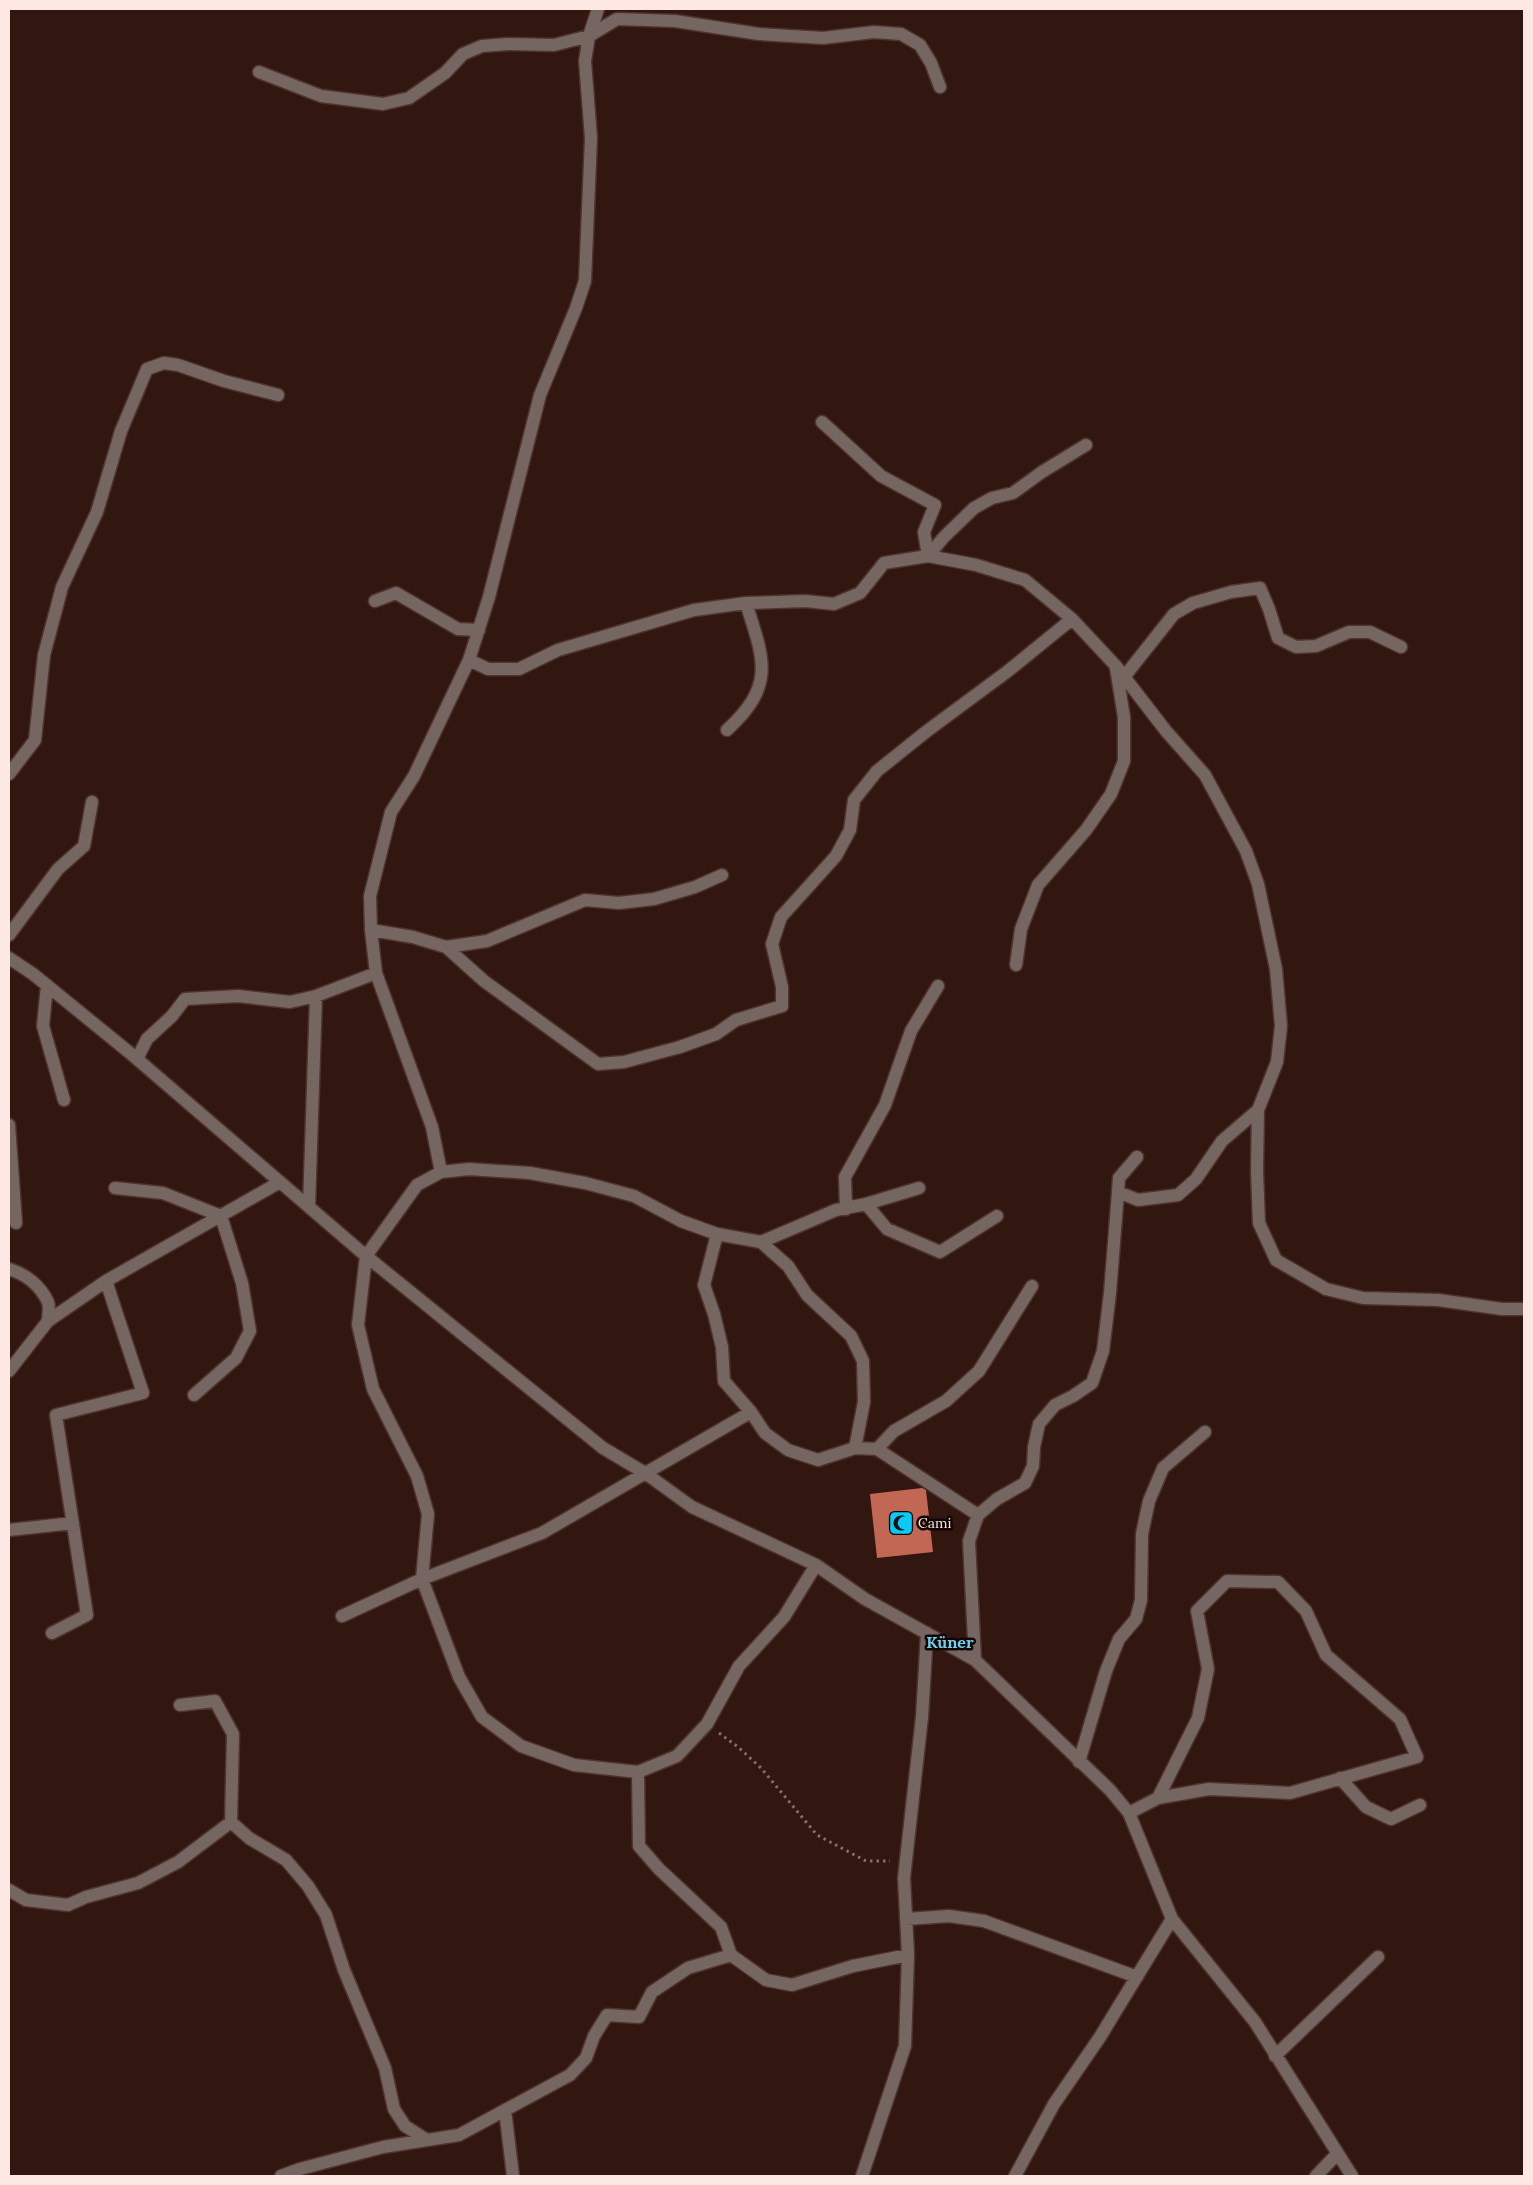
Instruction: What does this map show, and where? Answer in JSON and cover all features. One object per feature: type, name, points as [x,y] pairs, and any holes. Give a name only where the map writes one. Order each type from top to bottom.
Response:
[{"type":"street","points":[[441,1172],[432,1127],[376,973],[371,930],[370,896],[391,812],[414,776],[469,660],[489,597],[540,396],[576,308],[584,281],[591,138],[585,61],[589,36],[598,9]]},
{"type":"street","points":[[259,72],[321,96],[383,104],[409,98],[445,72],[463,54],[482,46],[554,44],[589,36],[617,19],[674,21],[759,34],[823,38],[874,32],[901,34],[920,45],[931,63],[940,87]]},
{"type":"street","points":[[9,774],[36,740],[44,655],[62,587],[97,512],[121,431],[147,369],[164,362],[224,381],[278,395]]},
{"type":"street","points":[[822,422],[881,476],[935,505],[924,532],[928,556]]},
{"type":"street","points":[[928,556],[944,536],[974,508],[992,498],[1013,493],[1042,472],[1086,445]]},
{"type":"street","points":[[469,660],[488,669],[520,669],[558,650],[694,610],[746,603],[805,601],[834,604],[860,593],[884,563],[928,556],[976,565],[1025,580],[1072,619],[1115,665],[1166,731],[1205,774],[1246,851],[1258,884],[1276,969],[1282,1026],[1277,1062],[1258,1110],[1259,1223],[1276,1260],[1326,1289],[1363,1298],[1438,1300],[1502,1309],[1524,1309]]},
{"type":"street","points":[[1124,677],[1174,614],[1193,603],[1231,592],[1260,588],[1270,609],[1278,638],[1296,647],[1316,646],[1349,632],[1370,632],[1401,647]]},
{"type":"street","points":[[375,601],[396,593],[458,629],[479,630]]},
{"type":"street","points":[[728,730],[745,713],[759,691],[763,669],[761,649],[746,603]]},
{"type":"street","points":[[371,930],[413,937],[446,947],[484,981],[598,1064],[624,1062],[680,1047],[716,1034],[736,1020],[782,1006],[782,987],[772,944],[781,916],[836,856],[850,830],[854,800],[876,771],[1008,671],[1072,619]]},
{"type":"street","points":[[1016,965],[1021,929],[1038,885],[1086,830],[1111,794],[1124,761],[1124,717],[1115,665]]},
{"type":"street","points":[[9,936],[58,869],[84,846],[92,802]]},
{"type":"street","points":[[446,947],[487,941],[585,900],[619,903],[654,898],[695,887],[722,875]]},
{"type":"street","points":[[9,958],[47,985],[137,1059],[366,1256],[603,1448],[645,1473],[692,1507],[816,1565],[865,1599],[975,1660],[1110,1790],[1128,1813],[1172,1919],[1255,2022],[1352,2176]]},
{"type":"street","points":[[137,1059],[147,1040],[172,1016],[185,999],[238,996],[290,1002],[316,996],[376,973]]},
{"type":"street","points":[[47,985],[42,1026],[64,1100]]},
{"type":"street","points":[[846,1209],[845,1176],[885,1106],[911,1031],[938,986]]},
{"type":"street","points":[[309,1207],[316,996]]},
{"type":"street","points":[[1118,1192],[1138,1200],[1178,1196],[1196,1179],[1222,1141],[1258,1110]]},
{"type":"street","points":[[9,1124],[16,1223]]},
{"type":"street","points":[[975,1660],[969,1541],[978,1515],[997,1499],[1025,1483],[1032,1466],[1039,1424],[1055,1405],[1092,1383],[1103,1351],[1110,1293],[1119,1178],[1137,1157]]},
{"type":"street","points":[[816,1565],[784,1616],[739,1666],[706,1724],[677,1756],[638,1772],[574,1765],[521,1746],[482,1717],[459,1677],[422,1579],[428,1514],[417,1476],[374,1389],[358,1325],[366,1256],[417,1185],[441,1172],[469,1169],[530,1173],[585,1183],[634,1196],[681,1221],[717,1234],[760,1242],[788,1266],[807,1295],[851,1336],[863,1361],[864,1402],[855,1448]]},
{"type":"street","points":[[9,1371],[48,1322],[106,1281],[280,1182]]},
{"type":"street","points":[[115,1188],[163,1193],[220,1216],[242,1282],[250,1331],[236,1358],[194,1395]]},
{"type":"street","points":[[760,1242],[836,1210],[866,1204],[919,1188]]},
{"type":"street","points":[[866,1204],[887,1229],[940,1252],[997,1216]]},
{"type":"street","points":[[717,1234],[704,1285],[714,1314],[722,1347],[724,1381],[751,1412],[765,1433],[788,1450],[818,1460],[855,1448],[877,1449],[978,1515]]},
{"type":"street","points":[[9,1269],[23,1274],[36,1285],[48,1303],[48,1322]]},
{"type":"street","points":[[52,1633],[87,1615],[56,1416],[143,1393],[106,1281]]},
{"type":"street","points":[[877,1449],[894,1431],[946,1401],[979,1371],[1032,1286]]},
{"type":"street","points":[[342,1616],[422,1579],[542,1533],[751,1412]]},
{"type":"street","points":[[1079,1762],[1106,1671],[1119,1639],[1136,1619],[1141,1600],[1142,1534],[1149,1502],[1163,1468],[1205,1432]]},
{"type":"street","points":[[9,1530],[73,1523]]},
{"type":"street","points":[[1128,1813],[1158,1798],[1209,1789],[1290,1793],[1417,1758],[1400,1719],[1326,1655],[1306,1611],[1278,1582],[1227,1581],[1197,1611],[1208,1669],[1198,1718],[1158,1798]]},
{"type":"street","points":[[862,2176],[905,2046],[908,1955],[904,1878],[922,1717],[927,1633]]},
{"type":"street","points":[[180,1705],[215,1701],[233,1734],[231,1822],[249,1838],[286,1860],[308,1886],[326,1915],[344,1970],[385,2068],[394,2109],[405,2126],[427,2140]]},
{"type":"street","points":[[638,1772],[639,1846],[660,1869],[721,1927],[731,1955],[766,1980],[792,1985],[853,1966],[908,1955]]},
{"type":"street","points":[[1340,1778],[1366,1807],[1391,1819],[1420,1804]]},
{"type":"street","points":[[9,1890],[26,1900],[68,1905],[86,1897],[138,1883],[178,1862],[231,1822]]},
{"type":"street","points":[[906,1919],[948,1916],[984,1921],[1137,1977]]},
{"type":"street","points":[[1015,2176],[1054,2104],[1100,2037],[1172,1919]]},
{"type":"street","points":[[281,2176],[300,2169],[383,2147],[459,2135],[570,2075],[586,2058],[594,2036],[607,2015],[639,2017],[652,1992],[688,1968],[731,1955]]},
{"type":"street","points":[[1275,2056],[1378,1957]]},
{"type":"street","points":[[505,2110],[513,2176]]},
{"type":"street","points":[[1316,2176],[1337,2154]]},
{"type":"path","points":[[706,1724],[738,1747],[761,1768],[817,1835],[866,1860],[906,1861]]},
{"type":"building","name":"Cami","points":[[922,1488],[926,1490],[933,1552],[877,1558],[870,1494]]},
{"type":"place","name":"Cami","points":[[901,1523]]},
{"type":"district","name":"Küner","points":[[950,1642]]}]
